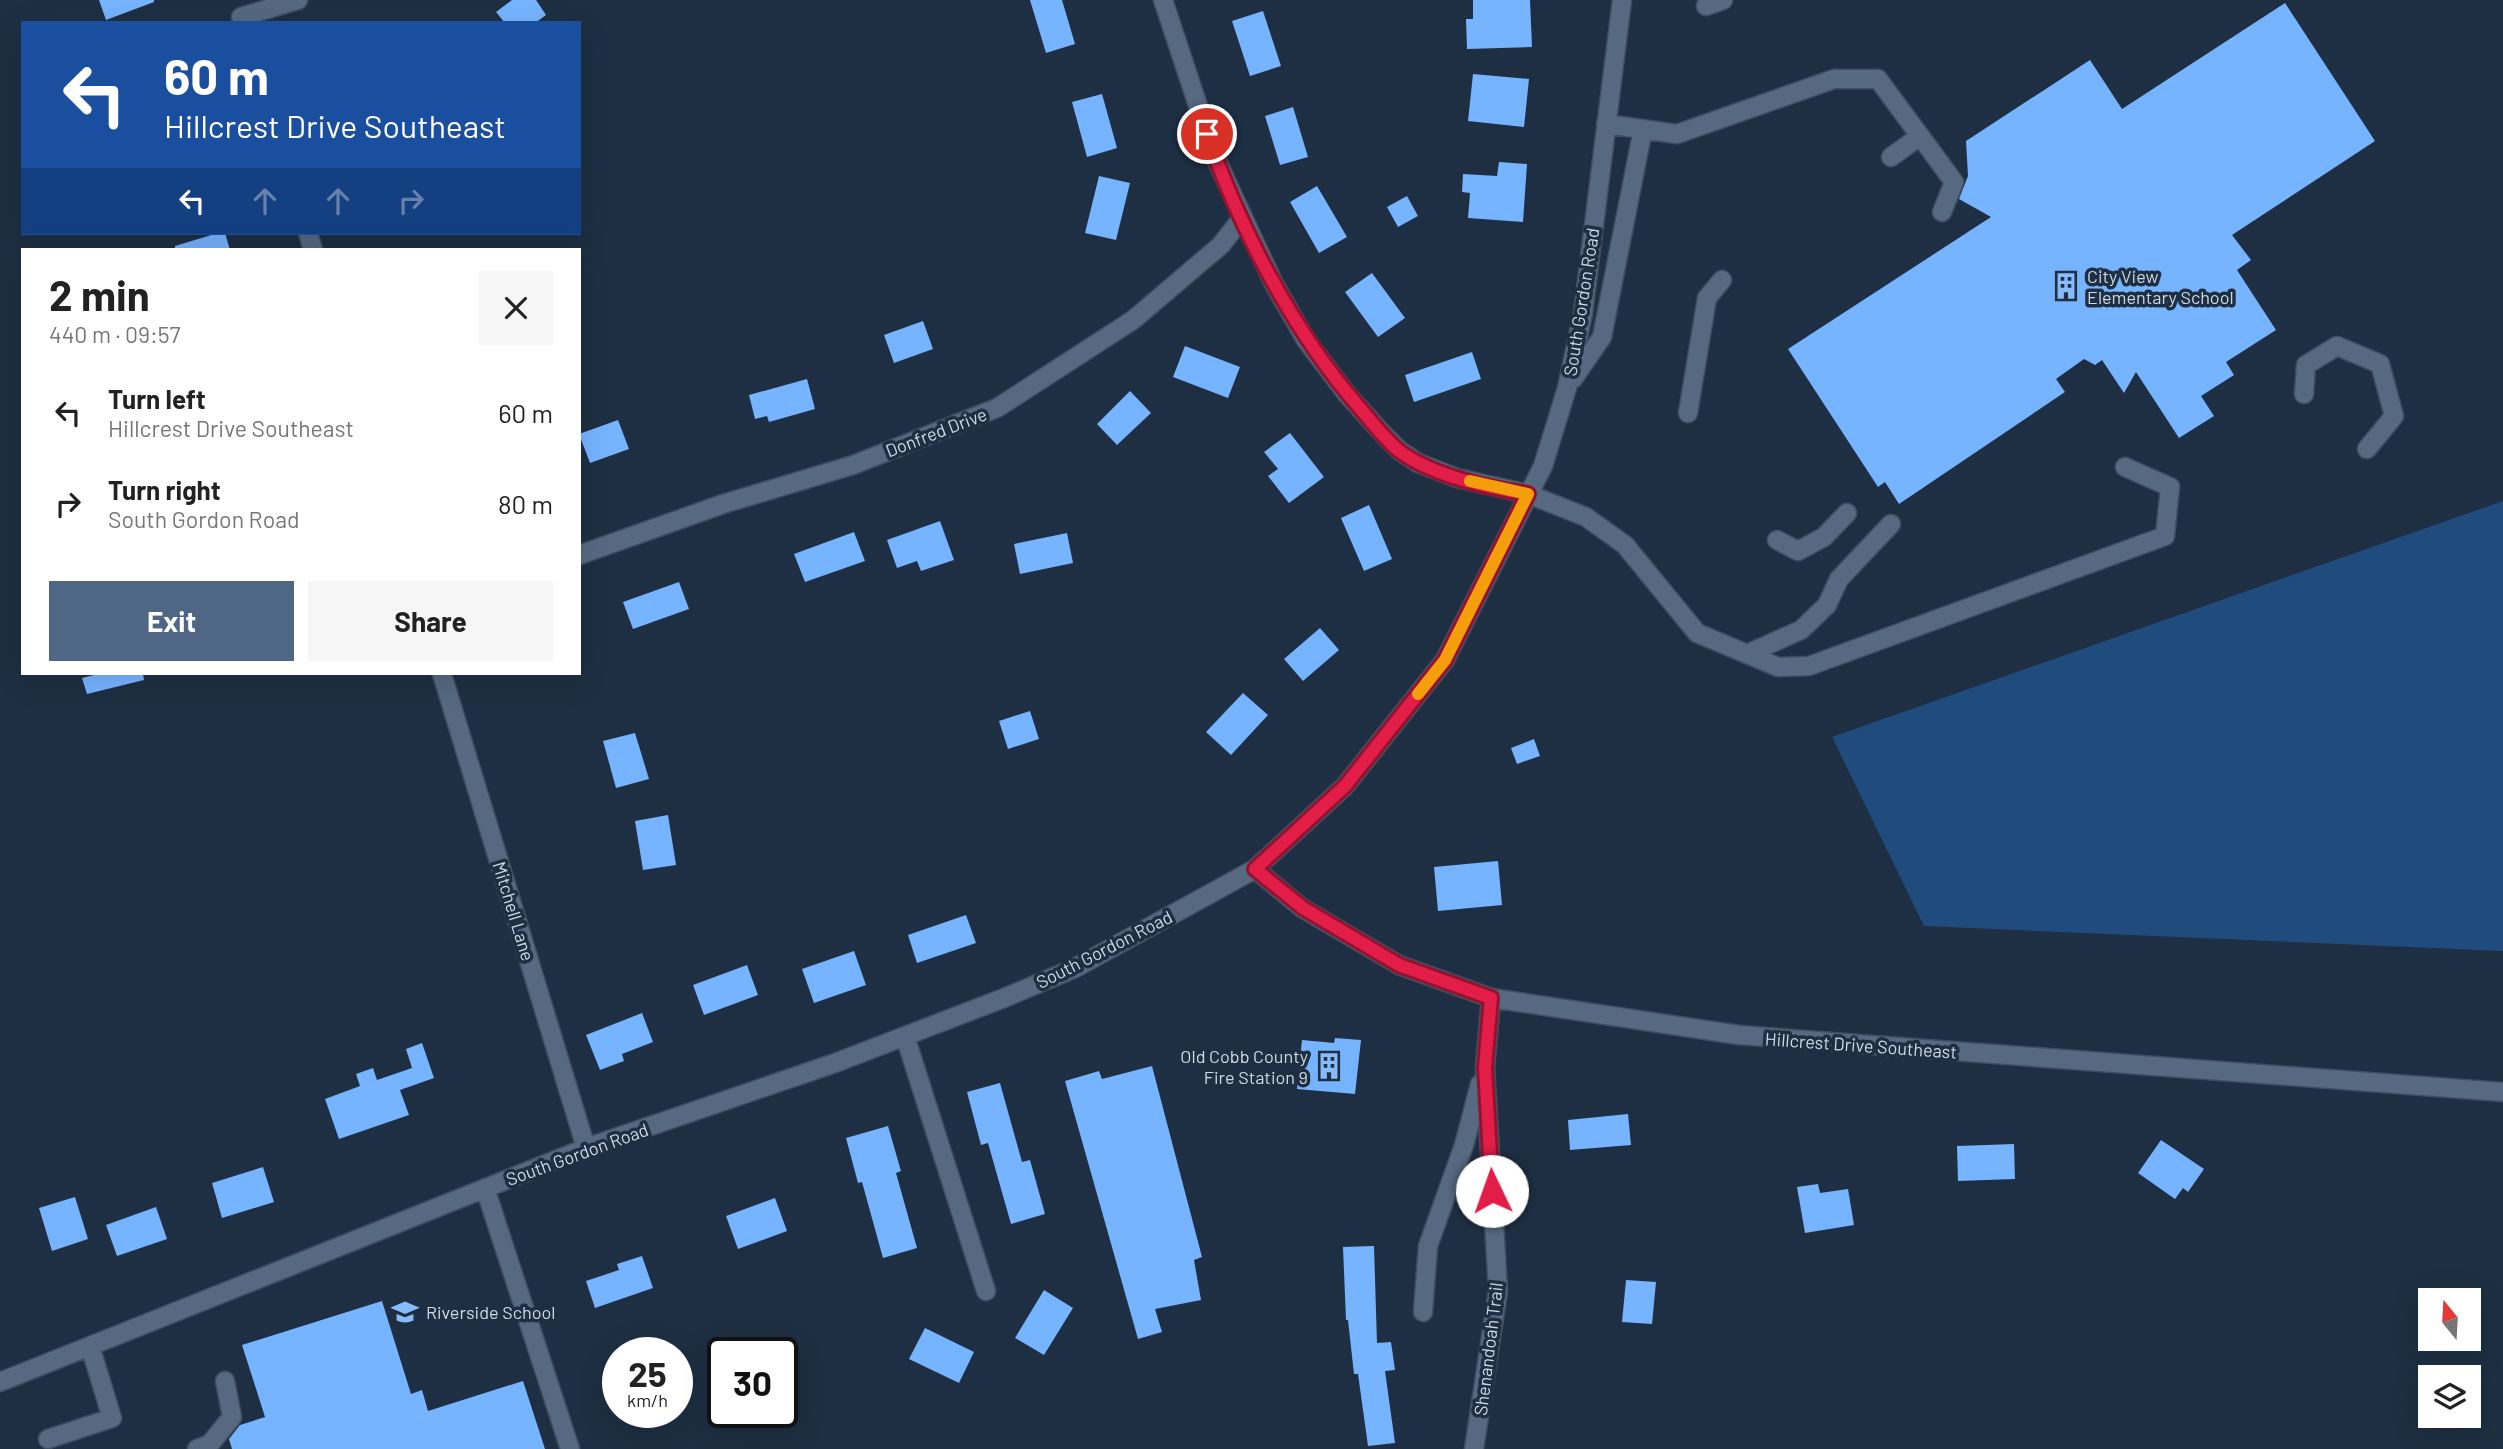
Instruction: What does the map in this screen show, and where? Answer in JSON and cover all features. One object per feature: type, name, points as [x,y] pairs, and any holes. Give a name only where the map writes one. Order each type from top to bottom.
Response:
[{"type":"street","points":[[240,13],[298,0]]},
{"type":"street","points":[[1163,0],[1215,157],[1242,218],[1274,284],[1306,340],[1346,393],[1398,450],[1418,463],[1457,478],[1528,494],[1586,517],[1625,545],[1697,633],[1777,667],[1809,666],[2165,536],[2170,487],[2125,467]]},
{"type":"street","name":"South Gordon Road","points":[[0,1382],[586,1148],[835,1063],[1004,998],[1075,968],[1255,869],[1345,786],[1445,660],[1543,466],[1567,388],[1583,313],[1622,0]]},
{"type":"street","points":[[1606,124],[1677,134],[1834,79],[1878,79],[1954,182],[1942,212]]},
{"type":"street","points":[[1567,388],[1602,337],[1643,129]]},
{"type":"street","points":[[1891,157],[1920,136]]},
{"type":"street","name":"Donfred Drive","points":[[581,554],[723,504],[853,465],[998,408],[1133,320],[1221,245],[1242,218]]},
{"type":"street","points":[[1688,413],[1707,298],[1722,280]]},
{"type":"street","points":[[2304,394],[2306,365],[2337,346],[2380,364],[2394,416],[2367,449]]},
{"type":"street","points":[[1777,540],[1798,551],[1824,537],[1847,513]]},
{"type":"street","points":[[1747,654],[1801,630],[1827,605],[1839,579],[1891,524]]},
{"type":"street","name":"Mitchell Lane","points":[[442,675],[586,1148]]},
{"type":"street","name":"Hillcrest Drive Southeast","points":[[1255,869],[1303,908],[1399,965],[1491,998],[1739,1035],[2503,1092]]},
{"type":"street","name":"Shenandoah Trail","points":[[1474,1449],[1498,1291],[1485,1067],[1491,998]]},
{"type":"street","points":[[905,1036],[986,1291]]},
{"type":"street","points":[[1423,1312],[1428,1246],[1464,1145],[1485,1067]]},
{"type":"street","points":[[485,1188],[570,1449]]},
{"type":"street","points":[[48,1439],[113,1418],[90,1346]]},
{"type":"street","points":[[197,1449],[210,1444],[232,1418],[225,1381]]},
{"type":"shaded area","points":[[2503,501],[2503,951],[1924,926],[1832,737]]},
{"type":"building","points":[[99,0],[154,0],[154,2],[106,20]]},
{"type":"building","points":[[512,0],[536,0],[546,15],[538,21],[503,21],[496,12]]},
{"type":"building","points":[[1030,0],[1062,0],[1075,44],[1046,53]]},
{"type":"building","points":[[1473,0],[1530,0],[1532,47],[1467,49],[1466,19],[1473,19]]},
{"type":"building","name":"City View Elementary School","points":[[2285,3],[2375,141],[2232,235],[2251,260],[2237,270],[2276,330],[2226,362],[2234,375],[2201,396],[2214,416],[2179,438],[2136,372],[2124,393],[2102,360],[2095,365],[2084,359],[2056,379],[2065,392],[1899,504],[1885,482],[1878,487],[1788,349],[1991,217],[1959,199],[1968,176],[1966,141],[2090,60],[2122,109]]},
{"type":"building","points":[[1263,11],[1281,66],[1250,76],[1232,21]]},
{"type":"building","points":[[1473,74],[1529,79],[1524,127],[1468,121]]},
{"type":"building","points":[[1102,94],[1117,148],[1087,157],[1072,102]]},
{"type":"building","points":[[1293,107],[1308,157],[1280,165],[1265,116]]},
{"type":"building","points":[[1499,162],[1527,164],[1523,222],[1468,218],[1470,193],[1462,192],[1463,174],[1497,176]]},
{"type":"building","points":[[1099,176],[1130,183],[1116,240],[1085,233]]},
{"type":"building","points":[[1317,186],[1347,237],[1319,253],[1290,202]]},
{"type":"building","points":[[1407,196],[1418,216],[1398,227],[1387,207]]},
{"type":"building","points":[[211,235],[226,235],[229,248],[175,248]]},
{"type":"building","points":[[1372,273],[1405,318],[1378,337],[1345,292]]},
{"type":"building","points":[[923,321],[933,349],[894,363],[884,335]]},
{"type":"building","points":[[1185,346],[1240,367],[1228,398],[1173,377]]},
{"type":"building","points":[[1472,352],[1481,379],[1414,402],[1405,375]]},
{"type":"building","points":[[807,379],[815,409],[769,422],[767,416],[755,419],[749,395]]},
{"type":"building","points":[[1130,391],[1151,413],[1117,445],[1097,424]]},
{"type":"building","points":[[618,420],[629,449],[590,463],[581,433]]},
{"type":"building","points":[[1290,433],[1324,477],[1289,503],[1268,476],[1278,469],[1264,452]]},
{"type":"building","points":[[1369,505],[1392,559],[1364,571],[1341,518]]},
{"type":"building","points":[[940,521],[954,560],[921,571],[917,561],[897,568],[887,540]]},
{"type":"building","points":[[854,532],[865,561],[805,582],[794,554]]},
{"type":"building","points":[[1067,533],[1073,563],[1020,574],[1014,544]]},
{"type":"building","points":[[679,582],[689,609],[633,629],[623,602]]},
{"type":"building","points":[[1320,628],[1339,650],[1303,681],[1284,659]]},
{"type":"building","points":[[94,675],[143,675],[144,680],[87,694],[82,678]]},
{"type":"building","points":[[1243,693],[1268,715],[1231,755],[1206,732]]},
{"type":"building","points":[[1030,711],[1039,739],[1008,749],[999,721]]},
{"type":"building","points":[[635,733],[649,779],[616,788],[603,741]]},
{"type":"building","points":[[1534,739],[1540,756],[1517,764],[1511,748]]},
{"type":"building","points":[[668,815],[676,865],[643,870],[635,821]]},
{"type":"building","points":[[1498,861],[1502,905],[1438,911],[1434,867]]},
{"type":"building","points":[[966,915],[976,943],[917,963],[908,935]]},
{"type":"building","points":[[854,951],[866,985],[814,1003],[802,969]]},
{"type":"building","points":[[747,965],[758,995],[704,1015],[693,985]]},
{"type":"building","points":[[642,1013],[653,1042],[622,1054],[624,1061],[600,1070],[586,1035]]},
{"type":"building","name":"Old Cobb County Fire Station 9","points":[[1335,1038],[1361,1040],[1355,1094],[1297,1089],[1302,1040],[1334,1043]]},
{"type":"building","points":[[422,1043],[434,1078],[400,1090],[409,1115],[339,1139],[325,1099],[360,1086],[356,1074],[373,1068],[377,1080],[412,1068],[406,1049]]},
{"type":"building","points":[[1152,1066],[1202,1257],[1194,1260],[1201,1300],[1155,1309],[1162,1332],[1138,1339],[1065,1081],[1099,1071],[1102,1079]]},
{"type":"building","points":[[1000,1083],[1022,1162],[1030,1160],[1045,1214],[1011,1224],[988,1143],[981,1145],[967,1092]]},
{"type":"building","points":[[1628,1114],[1631,1145],[1570,1150],[1568,1120]]},
{"type":"building","points":[[888,1126],[901,1171],[896,1173],[917,1248],[883,1258],[862,1182],[858,1183],[846,1138]]},
{"type":"building","points":[[2161,1140],[2204,1169],[2188,1192],[2183,1188],[2175,1199],[2138,1173]]},
{"type":"building","points":[[2014,1144],[2015,1179],[1958,1181],[1957,1146]]},
{"type":"building","points":[[263,1167],[274,1202],[222,1218],[212,1183]]},
{"type":"building","points":[[1818,1184],[1820,1193],[1848,1189],[1854,1225],[1805,1233],[1797,1187]]},
{"type":"building","points":[[75,1197],[88,1239],[52,1251],[39,1208]]},
{"type":"building","points":[[775,1198],[787,1231],[738,1249],[726,1216]]},
{"type":"building","points":[[156,1207],[167,1239],[117,1256],[106,1225]]},
{"type":"building","points":[[1374,1246],[1377,1343],[1391,1342],[1395,1370],[1385,1371],[1395,1443],[1368,1446],[1358,1374],[1354,1374],[1346,1320],[1343,1247]]},
{"type":"building","points":[[642,1256],[653,1288],[595,1308],[586,1281],[619,1270],[617,1264]]},
{"type":"building","points":[[1626,1280],[1656,1282],[1652,1324],[1622,1322]]},
{"type":"building","points":[[1044,1290],[1073,1308],[1044,1355],[1015,1338]]},
{"type":"building","points":[[382,1301],[411,1394],[422,1390],[428,1411],[523,1381],[545,1449],[232,1449],[229,1439],[240,1425],[265,1417],[242,1345]]},
{"type":"building","points":[[925,1328],[974,1352],[959,1383],[909,1359]]},
{"type":"slow traffic","points":[[1418,694],[1445,660],[1528,494],[1470,481]]},
{"type":"place","name":"City View Elementary School","points":[[2066,286]]},
{"type":"place","name":"Old Cobb County Fire Station 9","points":[[1329,1066]]},
{"type":"place","name":"Riverside School","points":[[405,1312]]},
{"type":"route","points":[[1207,134],[1242,218],[1274,284],[1306,340],[1346,393],[1398,450],[1418,463],[1457,478],[1528,494],[1445,660],[1345,786],[1255,869],[1303,908],[1399,965],[1491,998],[1485,1067],[1492,1191]]}]
